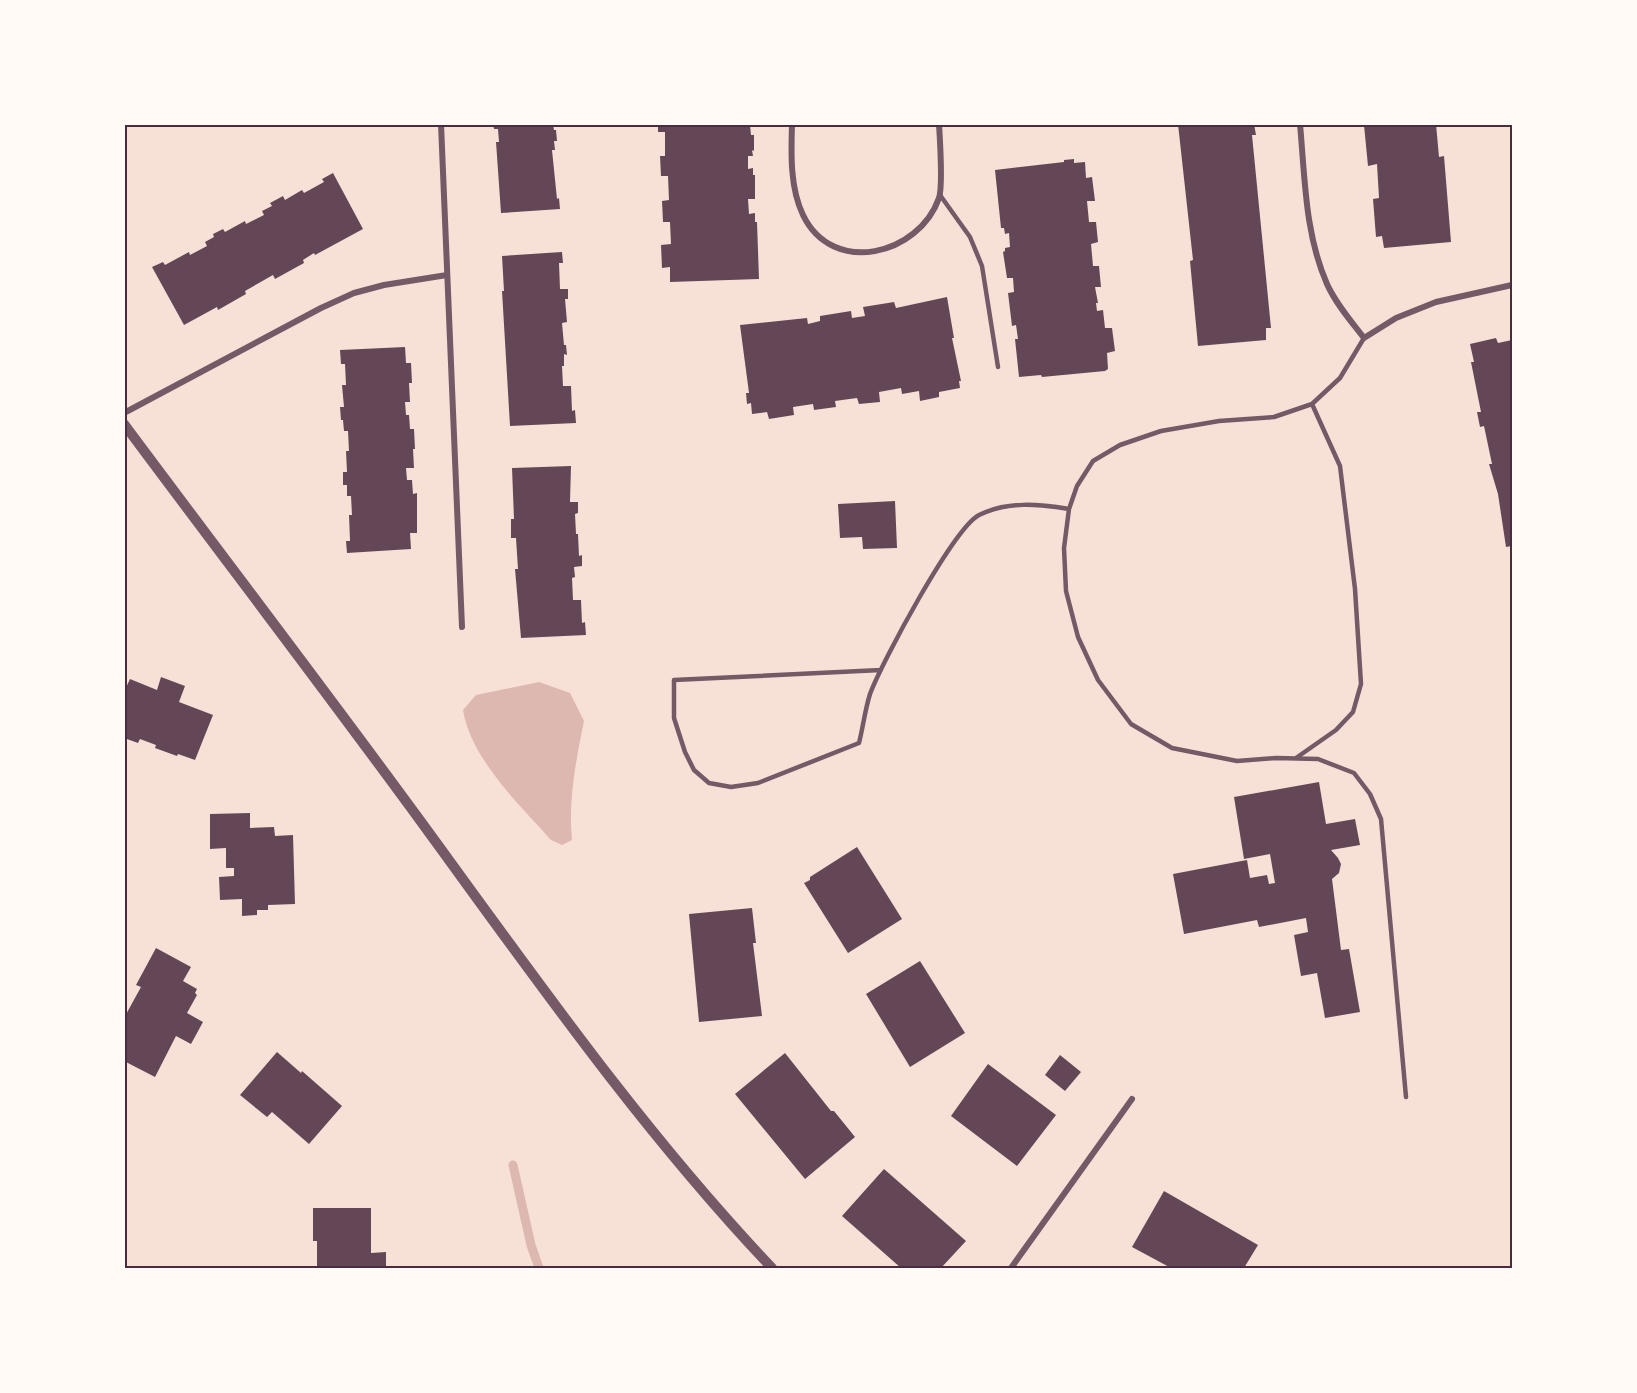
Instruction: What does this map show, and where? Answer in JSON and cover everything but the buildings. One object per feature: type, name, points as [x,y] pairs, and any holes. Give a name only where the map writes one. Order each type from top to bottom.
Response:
[{"type":"street","points":[[441,124],[462,627]]},
{"type":"street","points":[[792,124],[794,186],[803,215],[817,235],[839,249],[860,253],[884,250],[909,237],[930,218],[940,195],[939,124]]},
{"type":"street","points":[[1300,124],[1309,229],[1319,263],[1328,286],[1364,338],[1396,318],[1436,302],[1512,285]]},
{"type":"street","points":[[124,413],[321,308],[354,293],[384,285],[447,275]]},
{"type":"street","points":[[124,424],[587,1046],[700,1188],[771,1269]]},
{"type":"street","points":[[1011,1269],[1132,1099]]},
{"type":"lane","points":[[940,195],[970,237],[982,266],[998,367]]},
{"type":"lane","points":[[1364,338],[1340,378],[1312,404],[1274,417],[1219,421],[1161,431],[1120,445],[1093,461],[1077,486],[1069,508],[1064,548],[1066,591],[1078,637],[1098,680],[1131,724],[1172,748],[1238,761],[1276,758],[1318,759],[1354,773],[1370,794],[1381,819],[1406,1097]]},
{"type":"lane","points":[[1295,758],[1336,730],[1353,712],[1360,684],[1355,590],[1340,466],[1312,404]]},
{"type":"lane","points":[[881,670],[674,680],[674,718],[694,770],[709,783],[731,787],[758,783],[859,743],[870,695],[893,644],[925,588],[957,539],[977,516],[1008,505],[1036,504],[1069,508]]},
{"type":"shaded area","points":[[539,682],[570,693],[584,721],[572,795],[572,840],[562,845],[551,840],[498,780],[476,746],[463,710],[476,695]]},
{"type":"waterway","points":[[513,1165],[531,1245],[539,1268]]}]
